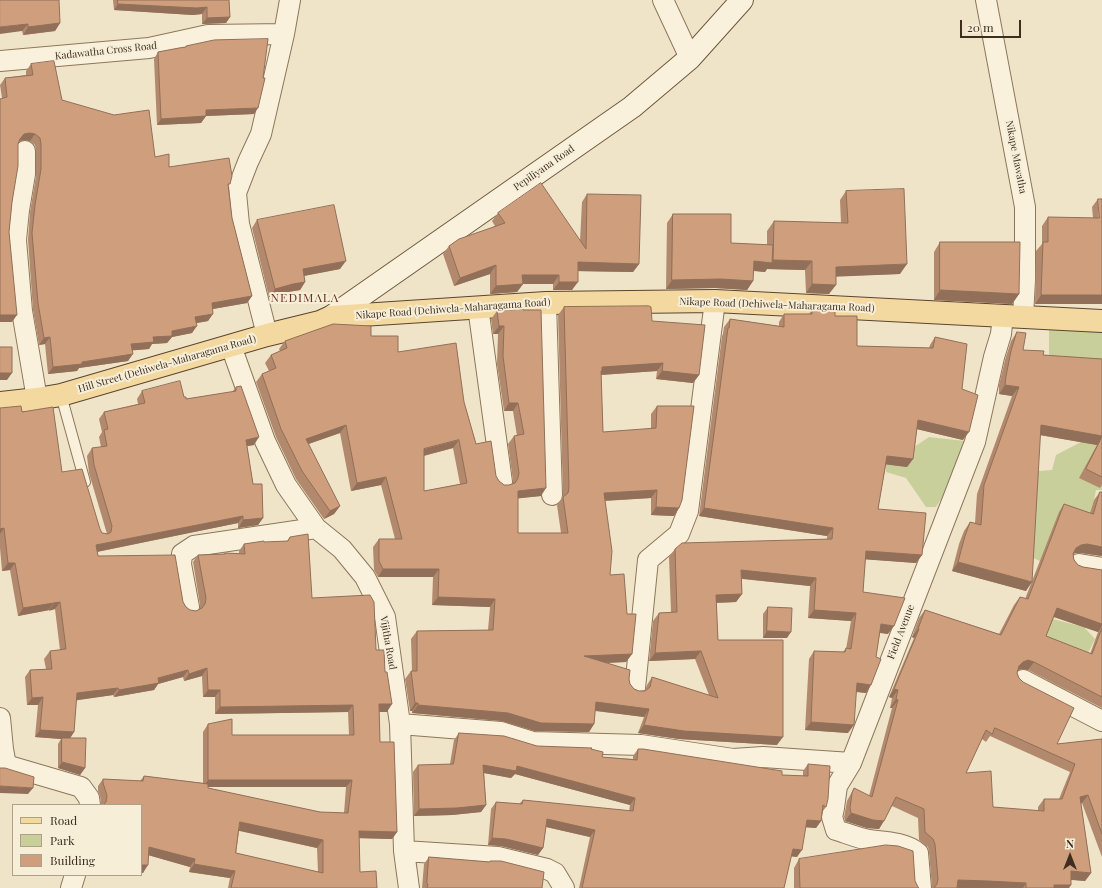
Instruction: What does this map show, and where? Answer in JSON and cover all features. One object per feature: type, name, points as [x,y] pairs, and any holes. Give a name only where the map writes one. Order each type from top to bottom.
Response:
[{"type":"main road","name":"Pepiliyana Road","points":[[332,317],[632,107],[690,58],[742,0]]},
{"type":"main road","name":"Nikape Road (Dehiwela-Maharagama Road)","points":[[332,317],[546,303],[715,301],[1102,321]]},
{"type":"main road","name":"Hill Street (Dehiwela-Maharagama Road)","points":[[0,403],[37,400],[61,396],[267,335],[320,322],[332,317]]},
{"type":"street","points":[[267,335],[239,224],[236,193],[261,134],[284,34],[290,0]]},
{"type":"street","points":[[663,0],[690,58]]},
{"type":"street","name":"Nikape Mawatha","points":[[986,0],[1025,207],[1025,280],[1013,316]]},
{"type":"street","name":"Kadawatha Cross Road","points":[[0,61],[149,48],[208,35],[284,34]]},
{"type":"street","points":[[25,151],[25,174],[16,240],[22,311],[37,400]]},
{"type":"street","points":[[635,688],[648,560],[679,534],[688,512],[715,301]]},
{"type":"street","points":[[546,303],[552,495]]},
{"type":"street","points":[[478,307],[502,482]]},
{"type":"street","name":"Field Avenue","points":[[921,888],[918,853],[914,850],[900,844],[868,840],[836,830],[832,818],[837,786],[851,763],[975,442],[994,357],[1001,334],[1013,316]]},
{"type":"street","name":"Vijitha Road","points":[[231,346],[265,441],[286,485],[316,528],[342,550],[365,577],[385,617],[400,724],[404,851],[409,888]]},
{"type":"street","points":[[189,607],[181,564],[182,554],[194,546],[316,528]]},
{"type":"street","points":[[1079,564],[1102,568]]},
{"type":"street","points":[[1023,680],[1102,721]]},
{"type":"street","points":[[0,718],[6,765],[81,786],[89,798],[90,804]]},
{"type":"street","points":[[400,724],[500,732],[533,742],[641,745],[733,759],[763,757],[851,763]]},
{"type":"street","points":[[404,851],[498,857],[533,865],[555,873],[564,888]]},
{"type":"street","points":[[71,888],[75,876]]},
{"type":"lane","points":[[61,396],[88,490]]},
{"type":"green space","points":[[1049,328],[1102,331],[1102,364],[1049,359]]},
{"type":"green space","points":[[1102,431],[1102,490],[1096,490],[1078,552],[1051,567],[1030,556],[1026,472],[1052,470],[1056,455]]},
{"type":"green space","points":[[929,437],[965,441],[947,490],[936,507],[926,507],[906,478],[886,472],[886,456],[899,457]]},
{"type":"green space","points":[[1045,617],[1084,627],[1095,639],[1082,665],[1071,661],[1066,691],[1047,682],[1061,653],[1037,643]]},
{"type":"building","points":[[0,0],[59,0],[60,23],[28,27],[28,24],[0,27]]},
{"type":"building","points":[[118,0],[229,0],[230,17],[207,18],[207,7],[197,8],[118,4]]},
{"type":"building","points":[[268,39],[263,78],[265,78],[258,108],[206,110],[206,116],[161,119],[158,52],[214,40]]},
{"type":"building","points":[[54,61],[62,100],[114,115],[149,110],[155,157],[169,154],[169,167],[229,158],[232,176],[230,184],[228,184],[232,218],[252,296],[212,303],[213,314],[195,317],[197,326],[172,331],[172,336],[153,337],[154,342],[131,344],[133,354],[82,362],[82,364],[53,367],[50,337],[44,338],[38,303],[32,233],[41,169],[41,144],[40,138],[35,134],[30,133],[24,134],[18,144],[18,166],[9,232],[17,315],[0,315],[0,99],[7,97],[5,78],[33,75],[31,64]]},
{"type":"building","points":[[541,183],[586,249],[587,194],[641,195],[639,264],[578,262],[578,282],[559,282],[559,275],[522,275],[523,284],[496,286],[496,265],[460,278],[449,246],[459,239],[505,223],[498,213]]},
{"type":"building","points":[[904,189],[907,264],[836,267],[836,285],[812,284],[812,261],[773,260],[774,221],[848,223],[846,191]]},
{"type":"building","points":[[1098,199],[1102,199],[1102,295],[1041,295],[1043,242],[1048,242],[1048,217],[1099,218]]},
{"type":"building","points":[[334,205],[346,261],[303,269],[305,282],[275,289],[257,220]]},
{"type":"building","points":[[673,214],[731,214],[731,243],[773,245],[772,263],[754,261],[753,281],[721,279],[672,280]]},
{"type":"building","points":[[940,242],[1020,242],[1019,294],[940,290]]},
{"type":"building","points":[[649,306],[651,307],[652,321],[705,325],[699,375],[662,371],[663,363],[602,367],[601,371],[603,432],[656,428],[657,406],[694,406],[682,500],[679,508],[656,507],[657,490],[604,493],[612,551],[610,575],[624,574],[627,614],[636,614],[632,654],[584,656],[630,670],[630,684],[634,689],[639,691],[645,691],[650,687],[652,677],[718,698],[701,651],[655,653],[659,613],[677,612],[675,549],[682,543],[832,539],[833,528],[704,508],[730,319],[784,327],[784,314],[812,314],[812,310],[835,311],[835,316],[857,316],[857,346],[933,348],[935,337],[967,344],[962,389],[978,395],[969,432],[918,420],[913,459],[887,456],[878,509],[926,513],[922,555],[866,551],[863,592],[905,598],[894,626],[881,624],[876,657],[881,659],[871,685],[857,683],[854,725],[811,722],[814,651],[845,652],[846,648],[851,649],[856,613],[814,610],[816,578],[741,570],[742,594],[716,595],[718,640],[783,640],[783,737],[684,731],[644,725],[649,709],[596,702],[594,724],[541,723],[508,713],[418,705],[418,703],[415,703],[411,671],[417,671],[417,631],[493,630],[495,599],[438,597],[439,569],[383,569],[379,561],[379,539],[402,539],[386,477],[357,483],[346,425],[306,439],[340,506],[330,511],[302,471],[281,429],[262,374],[276,368],[271,355],[287,348],[285,341],[333,324],[371,326],[371,336],[398,336],[398,352],[456,343],[464,402],[476,444],[491,441],[496,476],[504,485],[509,485],[515,483],[519,473],[514,436],[524,434],[518,403],[509,403],[503,356],[504,326],[499,326],[497,311],[523,309],[541,310],[546,488],[518,491],[518,533],[568,533],[563,497],[568,493],[569,487],[564,307]],"holes":[[[459,440],[467,483],[424,491],[424,449]]]},
{"type":"building","points":[[1017,332],[1026,333],[1023,350],[1044,351],[1043,355],[1102,359],[1102,436],[1041,425],[1032,582],[958,562],[970,522],[981,525],[984,485],[1019,387],[1005,385],[1011,351]]},
{"type":"building","points":[[0,347],[12,347],[12,373],[0,373]]},
{"type":"building","points":[[180,381],[184,397],[186,397],[186,399],[236,391],[236,387],[241,386],[259,437],[246,440],[253,484],[262,484],[263,518],[243,520],[243,516],[96,545],[98,556],[175,555],[183,602],[190,610],[196,611],[202,608],[205,604],[206,598],[198,555],[225,553],[245,554],[244,544],[264,541],[288,541],[290,537],[308,534],[312,598],[370,595],[374,602],[376,650],[384,650],[385,672],[387,672],[392,704],[379,704],[380,742],[394,742],[397,832],[359,831],[360,872],[376,871],[377,888],[231,888],[235,871],[194,864],[195,859],[149,847],[148,865],[142,865],[142,804],[104,804],[107,796],[103,779],[143,781],[144,776],[208,784],[208,788],[320,812],[348,813],[352,780],[208,780],[208,724],[232,719],[232,735],[354,735],[353,705],[220,707],[220,690],[208,690],[207,668],[189,674],[188,670],[158,678],[159,683],[119,690],[118,688],[77,693],[74,732],[40,730],[43,697],[32,698],[30,670],[52,669],[50,651],[66,649],[60,602],[23,608],[15,563],[8,563],[4,528],[0,529],[0,408],[21,406],[22,412],[53,407],[62,472],[82,469],[100,529],[102,533],[108,534],[111,532],[112,526],[94,465],[92,448],[107,446],[104,430],[108,429],[104,412],[145,403],[142,391]],"holes":[[[240,822],[323,840],[323,873],[236,853]]]},
{"type":"building","points":[[1102,437],[1102,477],[1086,469]]},
{"type":"building","points":[[1100,492],[1102,492],[1102,547],[1087,544],[1081,545],[1076,548],[1073,554],[1074,560],[1078,565],[1102,570],[1102,624],[1057,608],[1046,636],[1092,654],[1102,628],[1102,697],[1028,660],[1019,666],[1017,673],[1023,682],[1074,708],[1057,744],[1102,739],[1102,834],[1088,795],[1080,797],[1091,873],[1071,871],[1071,885],[1054,885],[1054,888],[1026,888],[1026,883],[958,880],[957,888],[934,888],[938,879],[935,844],[933,839],[925,832],[924,809],[896,797],[884,821],[873,820],[851,813],[850,808],[854,788],[872,797],[898,700],[896,699],[898,690],[894,689],[919,629],[925,610],[1001,635],[1020,597],[1028,599],[1064,504],[1093,514]],"holes":[[[995,728],[1075,764],[1062,799],[1044,799],[1044,811],[993,807],[991,771],[966,773],[986,730],[992,734]]]},
{"type":"building","points":[[768,607],[792,608],[791,632],[767,631]]},
{"type":"building","points":[[459,733],[504,736],[537,746],[592,748],[591,749],[603,752],[602,757],[637,760],[638,749],[643,749],[782,771],[782,775],[808,776],[808,764],[830,766],[828,799],[826,807],[823,805],[821,821],[807,820],[802,850],[793,849],[784,888],[582,888],[595,830],[547,819],[543,848],[506,839],[492,838],[496,802],[522,804],[523,800],[633,811],[635,798],[517,766],[516,771],[483,765],[486,805],[457,808],[419,809],[418,765],[453,764]]},
{"type":"building","points":[[62,738],[86,738],[85,768],[62,762]]},
{"type":"building","points":[[0,768],[5,768],[34,777],[33,788],[0,786]]},
{"type":"building","points":[[886,845],[898,846],[913,851],[915,881],[919,888],[800,888],[799,859]]},
{"type":"building","points":[[429,857],[490,862],[501,861],[544,872],[542,888],[427,888]]},
{"type":"district","name":"NEDIMALA","points":[[305,298]]}]
